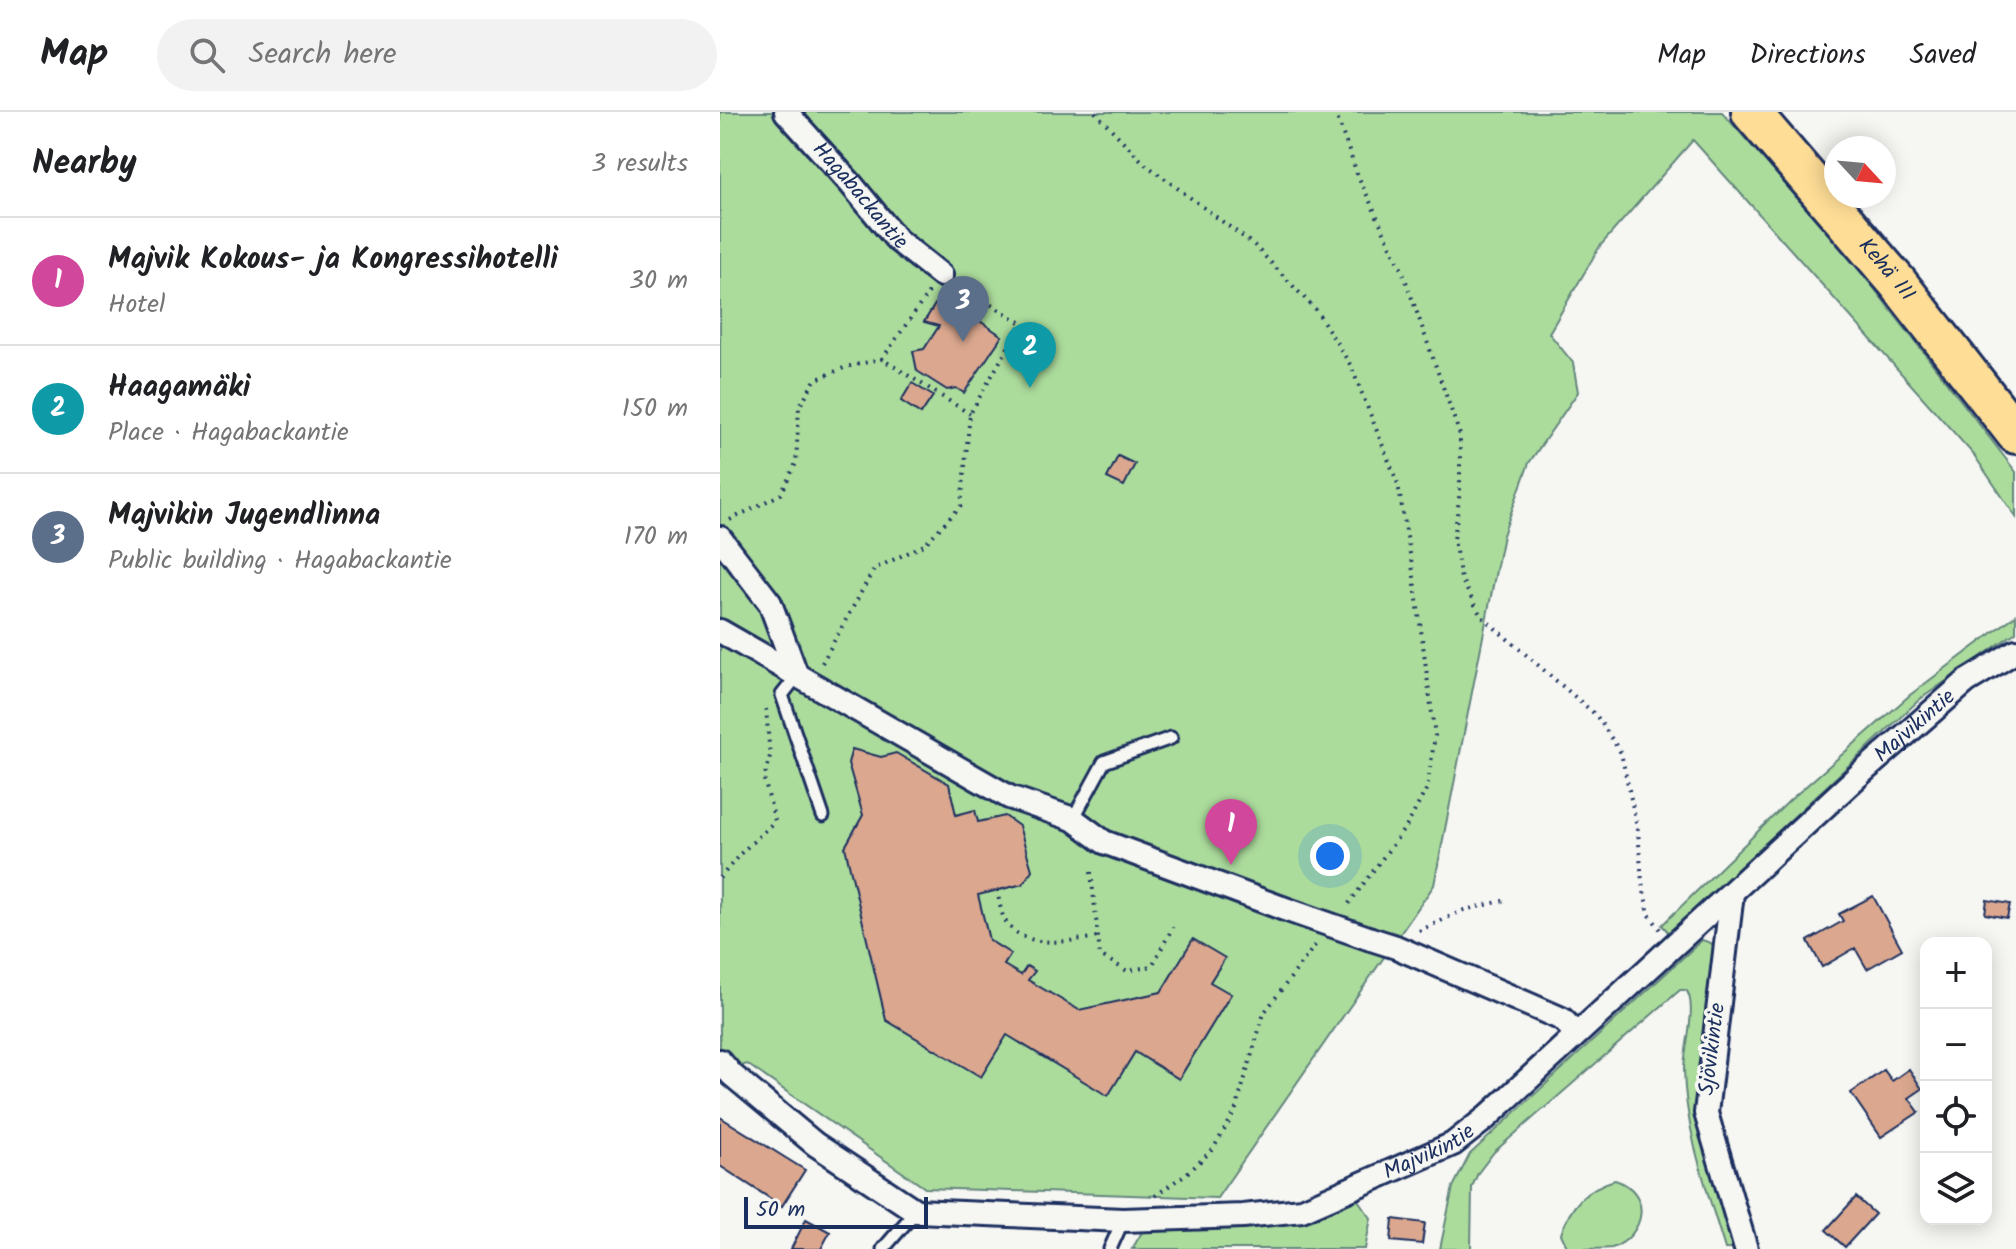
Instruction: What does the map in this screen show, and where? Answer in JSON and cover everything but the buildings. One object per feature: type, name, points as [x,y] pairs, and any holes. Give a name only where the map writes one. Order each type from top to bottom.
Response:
[{"type":"highway","name":"Kehä III","points":[[1751,112],[1897,282],[2016,434]]},
{"type":"street","name":"Hagabackantie","points":[[786,112],[897,240],[941,275]]},
{"type":"street","points":[[720,538],[770,603],[804,681]]},
{"type":"street","points":[[720,631],[1009,797],[1073,819],[1104,842],[1396,947],[1569,1026]]},
{"type":"street","name":"Majvikintie","points":[[916,1211],[1123,1220],[1243,1216],[1302,1210],[1453,1144],[1486,1118],[1569,1026],[1673,945],[1967,681],[2016,651]]},
{"type":"street","name":"Sjövikintie","points":[[1732,893],[1706,1113],[1746,1249]]},
{"type":"street","points":[[720,1061],[732,1075],[815,1144],[916,1211]]},
{"type":"lane","points":[[804,681],[782,695],[823,816]]},
{"type":"lane","points":[[1073,819],[1104,762],[1171,738]]},
{"type":"lane","points":[[883,1249],[916,1211]]},
{"type":"lane","points":[[1110,1249],[1123,1220]]},
{"type":"path","points":[[1095,112],[1145,164],[1254,245],[1316,310],[1351,366],[1398,484],[1435,736],[1427,788],[1408,824],[1341,913]]},
{"type":"path","points":[[1335,112],[1358,176],[1402,270],[1460,435],[1460,490],[1454,540],[1461,579],[1481,616],[1596,715],[1621,753],[1638,831],[1642,882],[1649,914],[1673,945]]},
{"type":"path","points":[[720,525],[781,494],[796,463],[799,407],[815,380],[846,367],[882,359],[941,275],[1022,323],[970,414],[961,506],[924,545],[874,569],[840,628],[804,681]]},
{"type":"path","points":[[882,359],[970,414]]},
{"type":"path","points":[[720,878],[775,821],[764,779],[770,756],[766,710],[782,695]]},
{"type":"path","points":[[1091,872],[1100,955],[1127,971],[1152,966],[1173,927]]},
{"type":"path","points":[[997,890],[1004,918],[1014,930],[1031,940],[1060,942],[1098,937]]},
{"type":"path","points":[[1396,947],[1402,939],[1464,910],[1507,900]]},
{"type":"path","points":[[1123,1220],[1191,1170],[1213,1149],[1235,1112],[1264,1013],[1323,936]]},
{"type":"green space","points":[[720,112],[1722,112],[1849,256],[2016,472],[2016,517],[1974,455],[1693,140],[1600,246],[1549,333],[1573,363],[1578,392],[1529,463],[1503,535],[1434,885],[1217,1198],[925,1188],[747,1064],[720,1073]]},
{"type":"green space","points":[[2016,615],[2016,632],[1919,700],[1669,933],[1662,925],[1789,801],[1910,695]]},
{"type":"green space","points":[[1702,940],[1711,943],[1715,949],[1698,1113],[1738,1249],[1725,1249],[1704,1182],[1688,1115],[1684,1069],[1691,1005],[1686,990],[1680,990],[1494,1152],[1472,1187],[1471,1249],[1440,1249],[1453,1187],[1470,1154]]},
{"type":"green space","points":[[1615,1180],[1627,1186],[1640,1203],[1638,1224],[1632,1234],[1612,1248],[1568,1249],[1561,1234],[1574,1207],[1588,1193]]},
{"type":"green space","points":[[1350,1189],[1371,1218],[1365,1249],[1132,1249],[1150,1219],[1256,1215]]},
{"type":"place","name":"Majvikin Jugendlinna","points":[[963,342]]},
{"type":"place","name":"Haagamäki","points":[[1030,388]]},
{"type":"place","name":"Majvik Kokous- ja Kongressihotelli","points":[[1231,865]]}]
